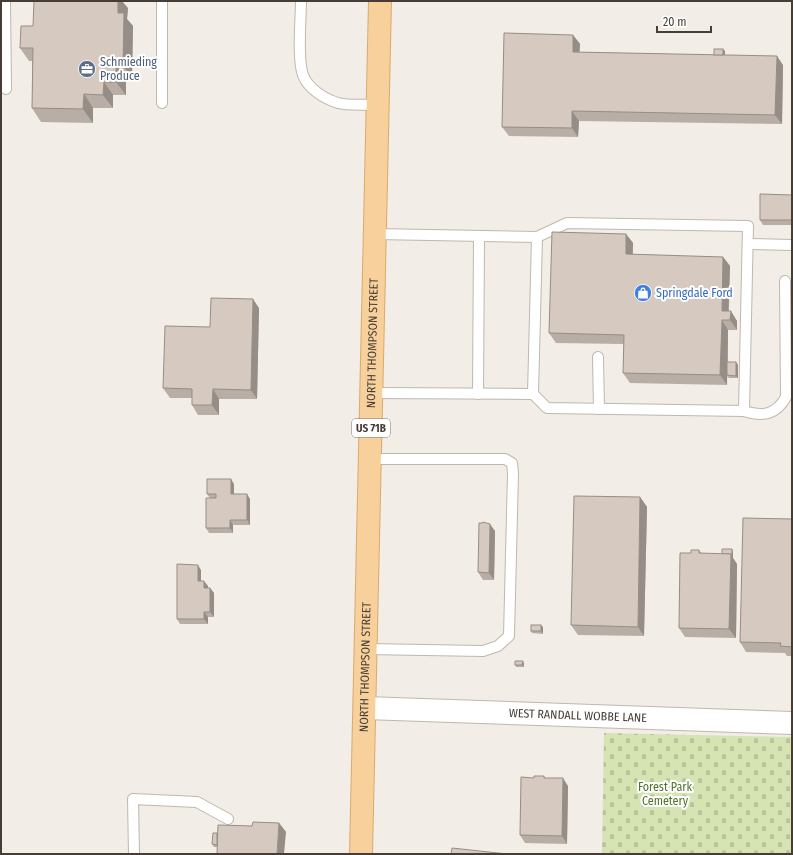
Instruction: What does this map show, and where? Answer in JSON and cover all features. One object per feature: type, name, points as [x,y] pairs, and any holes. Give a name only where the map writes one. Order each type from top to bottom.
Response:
[{"type":"main road","name":"NORTH THOMPSON STREET","points":[[361,854],[380,1]]},
{"type":"street","name":"WEST RANDALL WOBBE LANE","points":[[364,708],[792,723]]},
{"type":"lane","points":[[6,1],[6,89]]},
{"type":"lane","points":[[162,1],[162,103]]},
{"type":"lane","points":[[301,1],[300,62],[303,76],[311,87],[322,96],[339,103],[378,105]]},
{"type":"lane","points":[[376,234],[537,238],[567,223],[748,226],[744,411]]},
{"type":"lane","points":[[478,394],[480,236]]},
{"type":"lane","points":[[533,394],[537,238]]},
{"type":"lane","points":[[748,244],[792,245]]},
{"type":"lane","points":[[372,393],[533,394],[547,408],[744,411],[755,415],[768,413],[780,407],[786,397],[785,281]]},
{"type":"lane","points":[[598,357],[599,409]]},
{"type":"lane","points":[[366,649],[483,651],[498,646],[509,636],[513,473],[512,463],[505,459],[370,458]]},
{"type":"lane","points":[[134,854],[133,799],[197,802],[228,819]]},
{"type":"green space","name":"Forest Park Cemetery","points":[[604,733],[792,737],[792,854],[602,854]]},
{"type":"building","name":"Schmieding Produce","points":[[34,1],[118,1],[118,13],[124,13],[123,65],[116,64],[116,82],[104,82],[103,95],[84,94],[83,109],[32,108],[33,48],[20,48],[21,26],[33,26]]},
{"type":"building","points":[[504,33],[573,35],[573,52],[777,56],[775,115],[572,111],[572,128],[502,127]]},
{"type":"building","points":[[714,49],[723,49],[723,55],[714,55]]},
{"type":"building","points":[[760,194],[792,195],[792,220],[760,220]]},
{"type":"building","name":"Springdale Ford","points":[[552,232],[626,234],[626,254],[723,257],[722,311],[731,311],[730,320],[722,320],[720,375],[623,373],[624,335],[549,333]]},
{"type":"building","points":[[211,298],[253,299],[251,390],[213,389],[212,405],[192,405],[192,389],[163,388],[165,326],[210,327]]},
{"type":"building","points":[[727,362],[736,362],[736,376],[727,375]]},
{"type":"building","points":[[207,479],[231,479],[231,494],[247,494],[247,520],[230,520],[230,528],[206,528],[206,498],[216,498],[216,494],[207,494]]},
{"type":"building","points":[[574,496],[640,497],[638,627],[571,625]]},
{"type":"building","points":[[743,518],[792,519],[792,647],[780,646],[781,643],[740,642]]},
{"type":"building","points":[[483,522],[490,524],[489,573],[478,572],[479,523]]},
{"type":"building","points":[[722,549],[732,549],[732,555],[722,554]]},
{"type":"building","points":[[691,550],[699,550],[699,553],[731,554],[729,629],[679,628],[680,553],[691,553]]},
{"type":"building","points":[[177,564],[198,565],[198,581],[204,581],[204,588],[210,588],[210,612],[204,612],[204,619],[177,619]]},
{"type":"building","points":[[531,625],[541,625],[541,631],[531,631]]},
{"type":"building","points":[[515,661],[523,661],[522,665],[515,665]]},
{"type":"building","points":[[534,776],[544,776],[544,778],[563,778],[562,836],[520,835],[521,777],[534,778]]},
{"type":"building","points":[[253,822],[279,823],[277,854],[217,854],[218,825],[252,826]]},
{"type":"building","points":[[213,833],[217,833],[217,845],[212,844]]},
{"type":"building","points":[[452,848],[507,854],[451,854]]},
{"type":"place","name":"Schmieding Produce","points":[[87,69]]},
{"type":"place","name":"Springdale Ford","points":[[643,293]]}]
